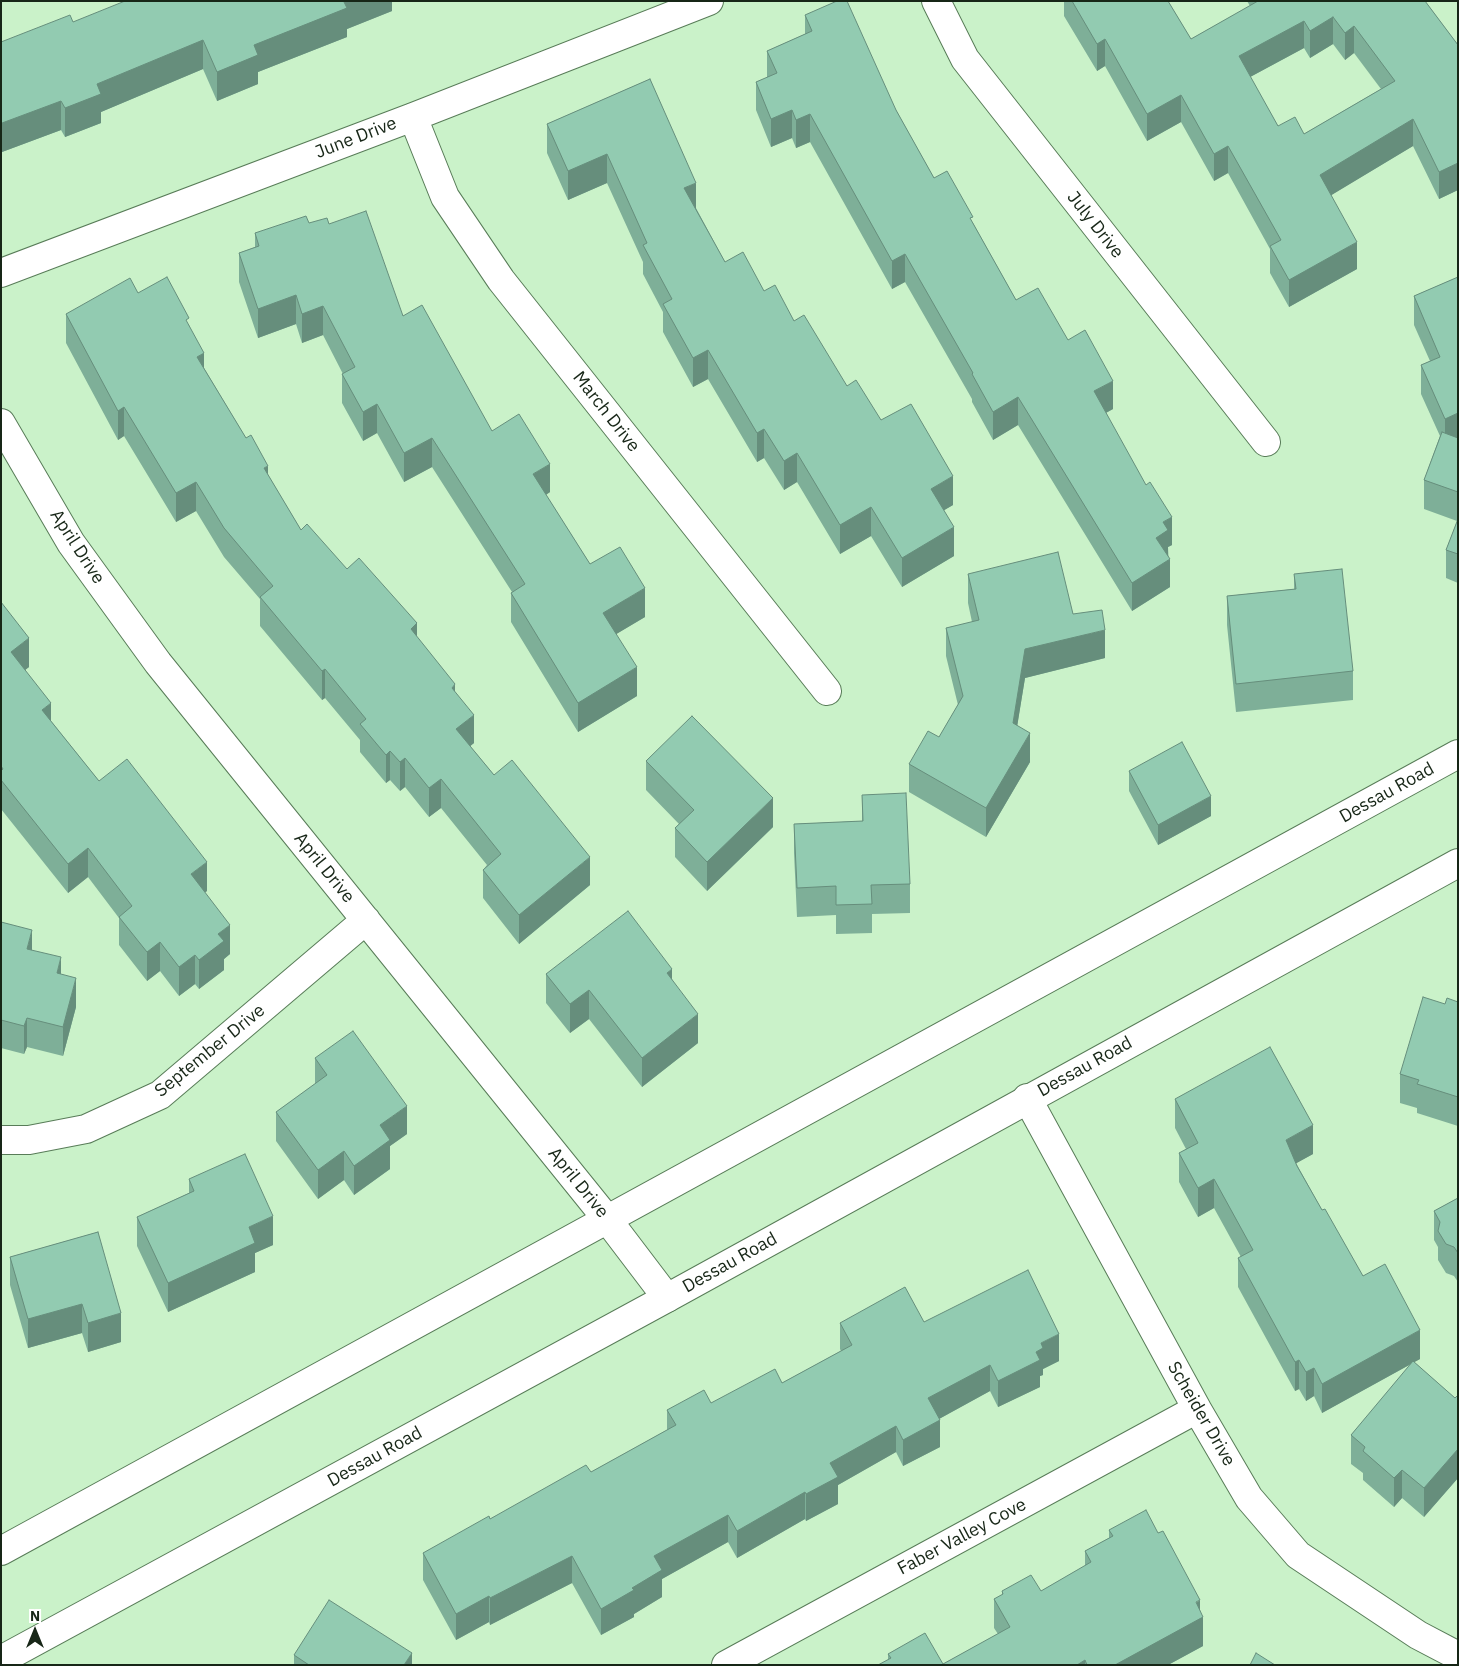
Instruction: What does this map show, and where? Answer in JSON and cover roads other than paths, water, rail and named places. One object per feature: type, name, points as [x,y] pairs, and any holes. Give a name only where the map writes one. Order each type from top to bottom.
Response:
[{"type":"street","name":"June Drive","points":[[1,273],[413,117],[709,1]]},
{"type":"street","name":"July Drive","points":[[936,1],[965,60],[1266,442]]},
{"type":"street","name":"March Drive","points":[[413,117],[445,197],[501,280],[827,690]]},
{"type":"street","name":"April Drive","points":[[1,423],[71,543],[158,664],[607,1219],[667,1298]]},
{"type":"street","name":"Dessau Road","points":[[1,1551],[1458,754]]},
{"type":"street","name":"Dessau Road","points":[[1,1660],[667,1298],[1458,863]]},
{"type":"street","name":"September Drive","points":[[1,1140],[29,1140],[86,1129],[160,1095],[366,920]]},
{"type":"street","name":"Scheider Drive","points":[[1028,1098],[1197,1409],[1249,1498],[1298,1555],[1418,1635],[1458,1656]]},
{"type":"street","name":"Faber Valley Cove","points":[[726,1665],[1197,1409]]}]
